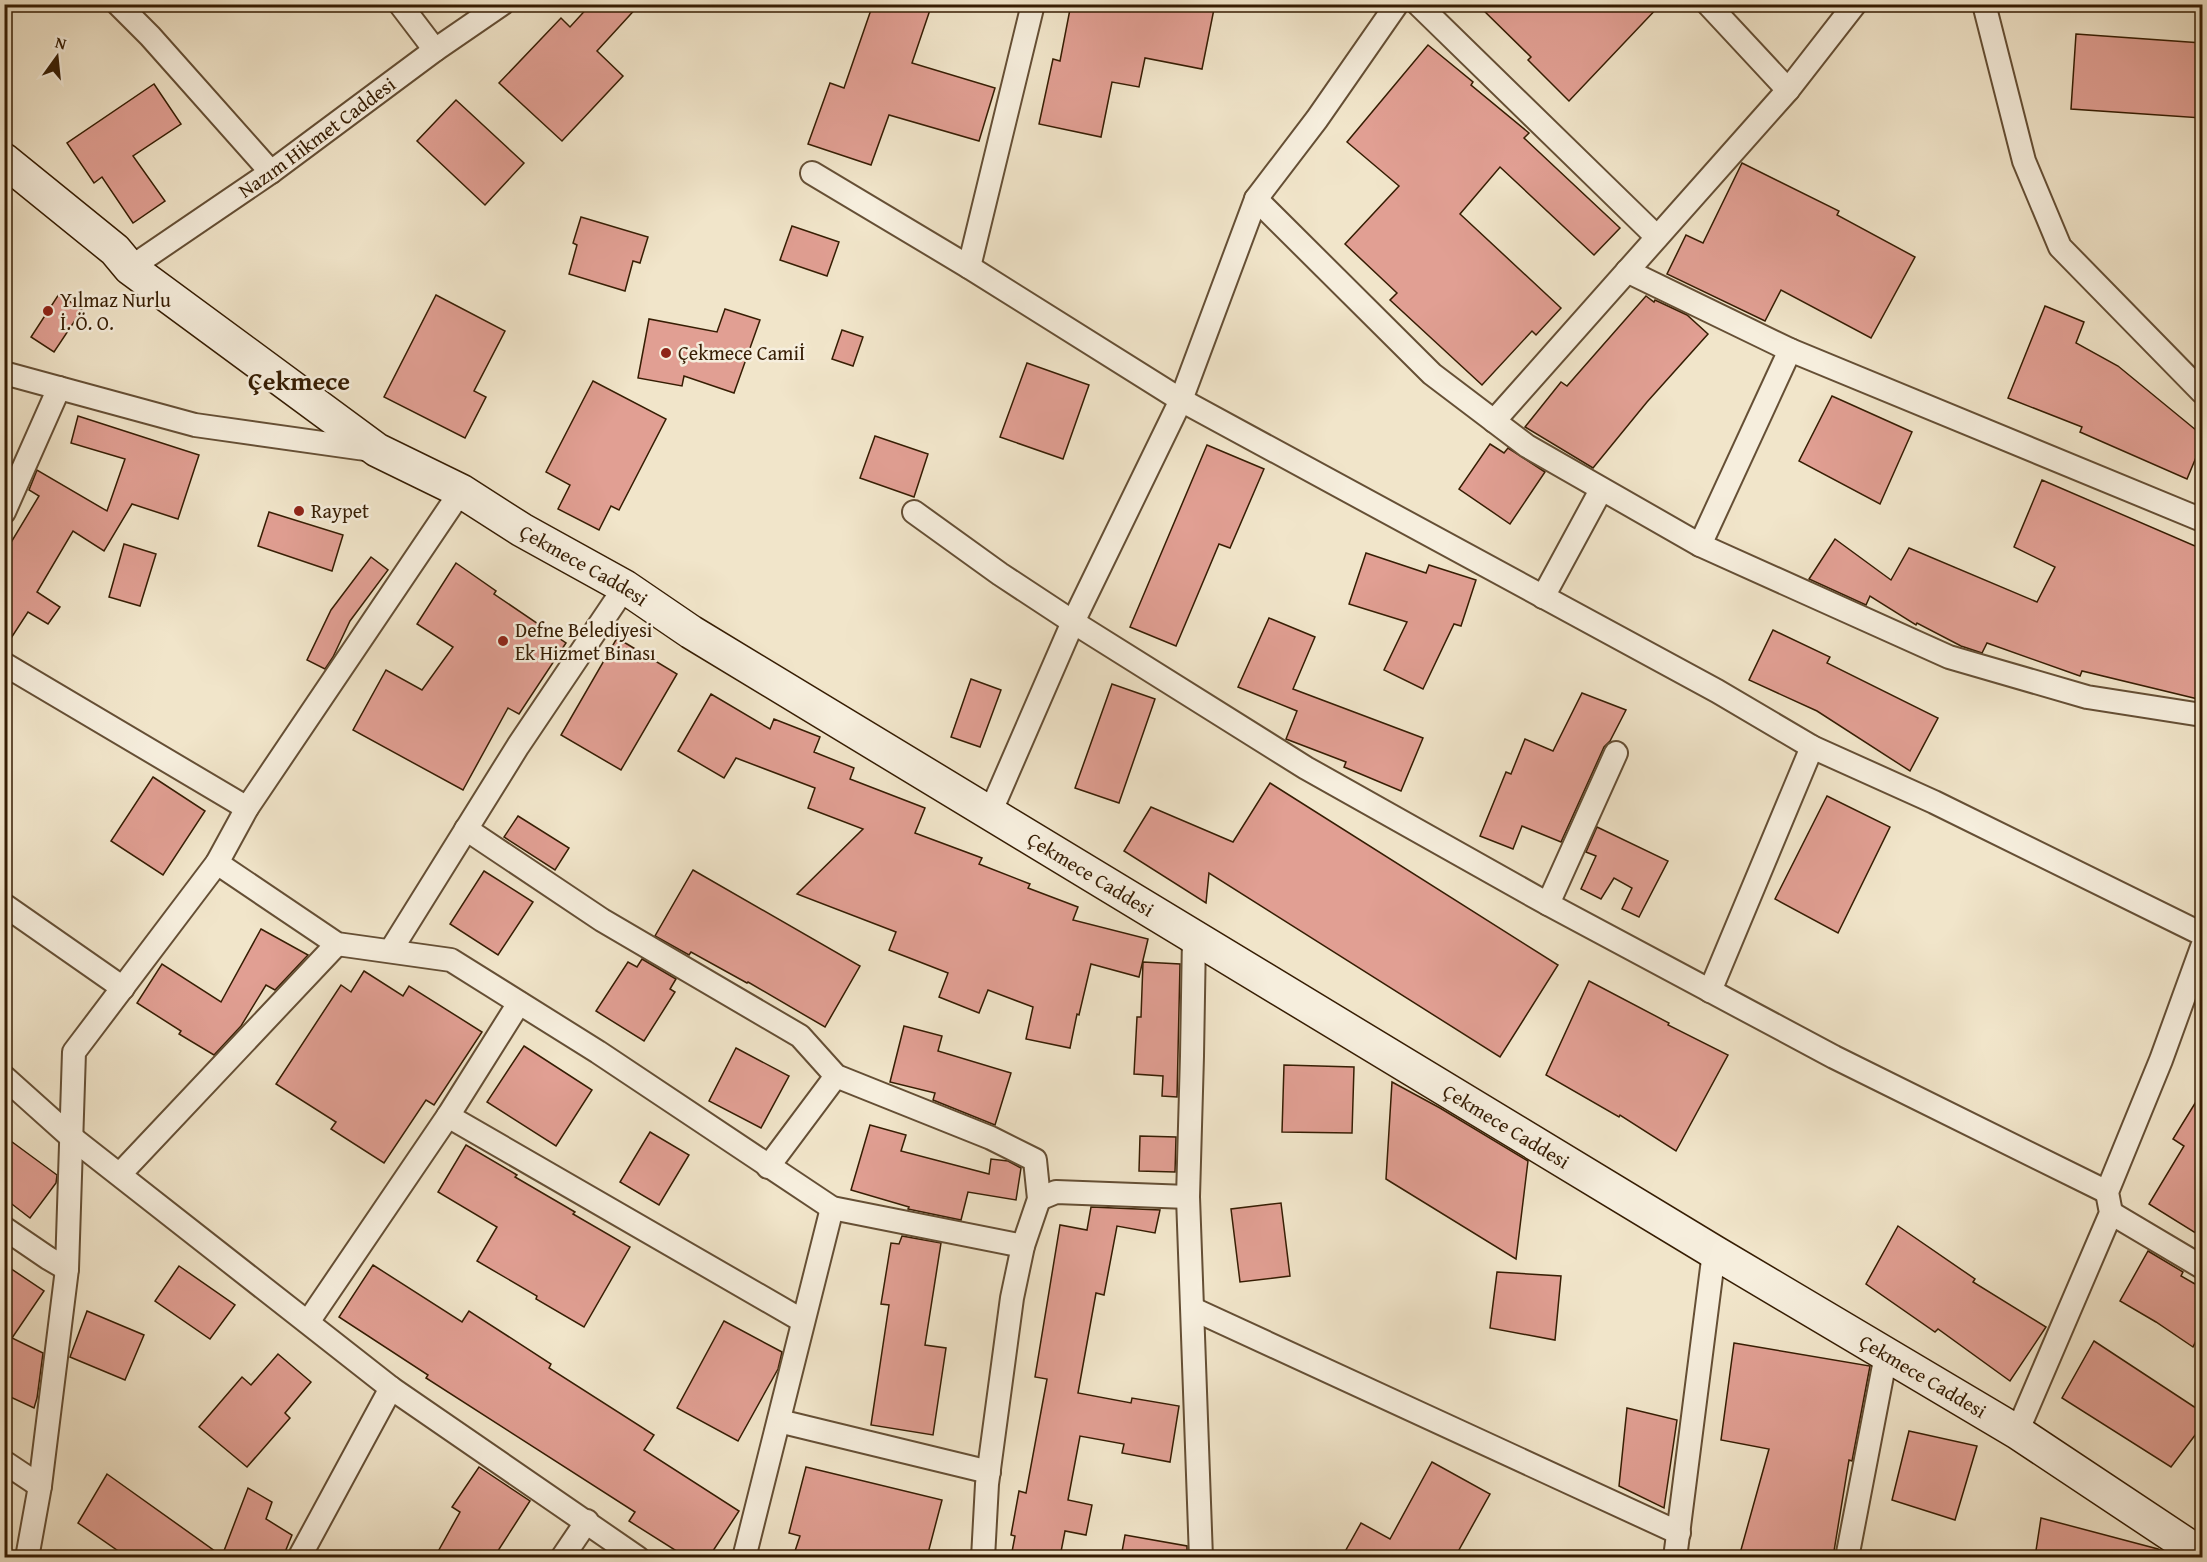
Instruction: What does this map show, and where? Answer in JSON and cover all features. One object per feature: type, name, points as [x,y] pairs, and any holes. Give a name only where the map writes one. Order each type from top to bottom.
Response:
[{"type":"main road","name":"Çekmece Caddesi","points":[[4,160],[115,250],[130,268],[377,450],[461,491],[522,530],[625,586],[691,632],[1714,1252],[2017,1432],[2202,1554]]},
{"type":"street","points":[[118,4],[150,36],[271,172]]},
{"type":"street","points":[[400,4],[435,50]]},
{"type":"street","name":"Nazım Hikmet Caddesi","points":[[130,268],[271,172],[435,50],[502,4]]},
{"type":"street","points":[[969,267],[1033,4]]},
{"type":"street","points":[[990,813],[1073,622],[1181,400],[1256,199],[1317,120],[1397,4]]},
{"type":"street","points":[[1419,4],[1657,237]]},
{"type":"street","points":[[1708,4],[1788,90]]},
{"type":"street","points":[[1494,421],[1788,90],[1855,4]]},
{"type":"street","points":[[1984,4],[2024,161],[2060,247],[2137,323],[2202,392]]},
{"type":"street","points":[[812,173],[969,267],[1181,400],[1717,691],[1812,747],[1934,802],[2202,934]]},
{"type":"street","points":[[1256,199],[1432,374],[1527,446],[1700,545],[1949,657],[2087,697],[2202,715]]},
{"type":"street","points":[[1628,271],[1790,350],[2202,520]]},
{"type":"street","points":[[1700,545],[1790,350]]},
{"type":"street","points":[[4,373],[195,424],[377,450]]},
{"type":"street","points":[[4,512],[58,388]]},
{"type":"street","points":[[1543,597],[1601,490]]},
{"type":"street","points":[[27,1557],[40,1486],[66,1269],[74,1052],[217,863],[247,808],[461,491]]},
{"type":"street","points":[[914,512],[1000,574],[1282,754],[1548,904],[2109,1202],[2202,1267]]},
{"type":"street","points":[[391,951],[518,746],[625,586]]},
{"type":"street","points":[[4,664],[247,808]]},
{"type":"street","points":[[1710,991],[1812,747]]},
{"type":"street","points":[[1548,904],[1616,753]]},
{"type":"street","points":[[466,829],[602,920],[800,1036],[836,1076],[984,1135],[1035,1160],[1040,1199],[1023,1246],[1012,1298],[989,1472],[983,1557]]},
{"type":"street","points":[[217,863],[337,944],[451,960],[598,1052],[832,1208],[1023,1246]]},
{"type":"street","points":[[4,906],[123,988]]},
{"type":"street","points":[[1194,937],[1188,1197],[1207,1555]]},
{"type":"street","points":[[120,1174],[337,944]]},
{"type":"street","points":[[2017,1432],[2109,1202],[2202,947]]},
{"type":"street","points":[[308,1322],[448,1116],[519,1003]]},
{"type":"street","points":[[768,1167],[836,1076]]},
{"type":"street","points":[[4,1077],[71,1137],[392,1388],[638,1557]]},
{"type":"street","points":[[448,1116],[803,1321]]},
{"type":"street","points":[[1040,1199],[1056,1192],[1188,1197]]},
{"type":"street","points":[[744,1557],[832,1208]]},
{"type":"street","points":[[4,1228],[66,1269]]},
{"type":"street","points":[[1675,1557],[1714,1252]]},
{"type":"street","points":[[1193,1309],[1678,1533]]},
{"type":"street","points":[[1847,1557],[1886,1355]]},
{"type":"street","points":[[299,1557],[392,1388]]},
{"type":"street","points":[[779,1421],[989,1472]]},
{"type":"street","points":[[4,1462],[40,1486]]},
{"type":"street","points":[[562,1557],[587,1521]]},
{"type":"building","points":[[591,4],[640,4],[597,51],[623,76],[562,141],[499,83],[561,18],[570,27]]},
{"type":"building","points":[[873,4],[932,4],[912,63],[995,88],[979,141],[889,115],[871,165],[808,144],[830,83],[844,88]]},
{"type":"building","points":[[1071,4],[1215,4],[1202,69],[1145,58],[1139,87],[1112,82],[1101,137],[1039,124],[1053,59],[1060,61]]},
{"type":"building","points":[[1477,4],[1661,4],[1569,101],[1528,60],[1531,57]]},
{"type":"building","points":[[2076,34],[2202,43],[2202,118],[2071,109]]},
{"type":"building","points":[[1428,45],[1473,82],[1471,85],[1529,133],[1524,138],[1620,228],[1594,255],[1500,167],[1460,214],[1561,308],[1536,335],[1532,331],[1482,385],[1390,300],[1397,293],[1345,244],[1399,186],[1347,142]]},
{"type":"building","points":[[154,84],[181,124],[133,156],[165,201],[133,223],[102,177],[94,183],[67,143]]},
{"type":"building","points":[[456,100],[524,163],[485,205],[417,141]]},
{"type":"building","points":[[1742,163],[1839,211],[1837,215],[1915,257],[1871,338],[1781,290],[1765,321],[1667,274],[1686,235],[1703,243]]},
{"type":"building","points":[[581,217],[648,237],[640,263],[633,261],[625,291],[569,274],[577,245],[573,243]]},
{"type":"building","points":[[792,226],[839,242],[827,276],[780,260]]},
{"type":"building","points":[[59,294],[82,310],[54,352],[31,337]]},
{"type":"building","points":[[436,295],[505,331],[474,391],[486,397],[465,438],[384,397]]},
{"type":"building","points":[[1646,296],[1654,302],[1655,300],[1687,315],[1708,334],[1647,402],[1593,468],[1525,427],[1561,382],[1567,386]]},
{"type":"building","points":[[2045,306],[2084,322],[2076,343],[2118,366],[2202,435],[2202,443],[2187,479],[2080,432],[2082,427],[2008,398]]},
{"type":"building","points":[[725,309],[760,320],[734,393],[684,376],[682,386],[638,378],[649,319],[717,332]]},
{"type":"building","points":[[842,330],[863,337],[853,366],[832,359]]},
{"type":"building","points":[[1027,363],[1089,385],[1063,459],[1000,437]]},
{"type":"building","points":[[593,381],[666,419],[619,510],[611,506],[599,530],[558,509],[570,485],[546,472]]},
{"type":"building","points":[[1832,396],[1912,432],[1880,504],[1799,461]]},
{"type":"building","points":[[78,416],[199,455],[178,519],[132,504],[104,551],[73,531],[37,592],[60,607],[48,624],[28,612],[4,649],[4,554],[39,496],[29,490],[37,470],[107,511],[125,459],[71,443]]},
{"type":"building","points":[[875,436],[928,454],[914,497],[860,478]]},
{"type":"building","points":[[1490,444],[1504,453],[1508,448],[1545,472],[1510,524],[1459,489]]},
{"type":"building","points":[[1207,445],[1264,469],[1230,548],[1219,544],[1176,646],[1130,627]]},
{"type":"building","points":[[2042,480],[2202,549],[2202,700],[2082,671],[2080,676],[1987,643],[1982,653],[1961,646],[1917,623],[1916,625],[1870,596],[1866,605],[1809,579],[1835,539],[1891,580],[1909,548],[2037,602],[2055,567],[2014,547]]},
{"type":"building","points":[[269,512],[343,535],[332,571],[258,546]]},
{"type":"building","points":[[124,544],[156,554],[140,606],[109,597]]},
{"type":"building","points":[[1366,553],[1426,573],[1429,565],[1476,580],[1461,626],[1454,624],[1423,689],[1384,670],[1407,622],[1349,604]]},
{"type":"building","points":[[371,557],[388,570],[350,621],[325,669],[307,660],[331,610]]},
{"type":"building","points":[[456,563],[496,591],[494,594],[566,643],[519,714],[508,708],[463,790],[353,730],[386,670],[422,690],[453,647],[417,624]]},
{"type":"building","points":[[1269,618],[1315,637],[1293,689],[1423,738],[1401,791],[1344,767],[1346,762],[1286,739],[1297,711],[1238,687]]},
{"type":"building","points":[[1773,630],[1830,657],[1827,663],[1938,718],[1910,771],[1817,711],[1749,680]]},
{"type":"building","points":[[617,638],[677,674],[621,770],[561,735]]},
{"type":"building","points":[[971,679],[1001,690],[980,747],[951,737]]},
{"type":"building","points":[[1112,684],[1155,699],[1119,803],[1075,788]]},
{"type":"building","points":[[1582,693],[1626,710],[1610,741],[1604,747],[1561,842],[1522,826],[1513,849],[1480,836],[1506,772],[1511,774],[1525,739],[1553,751]]},
{"type":"building","points":[[711,694],[770,729],[774,719],[820,737],[814,752],[854,768],[850,779],[925,808],[915,833],[982,858],[979,864],[1030,884],[1028,888],[1078,907],[1073,920],[1148,939],[1139,977],[1091,964],[1070,1048],[1026,1039],[1033,1007],[988,990],[979,1013],[939,997],[948,973],[889,950],[896,932],[797,894],[863,829],[808,808],[815,788],[736,758],[724,778],[678,751]]},
{"type":"building","points":[[153,777],[205,811],[163,875],[111,841]]},
{"type":"building","points":[[1270,783],[1558,965],[1500,1057],[1209,873],[1206,903],[1124,851],[1151,807],[1233,842]]},
{"type":"building","points":[[1827,796],[1890,827],[1838,933],[1775,899]]},
{"type":"building","points":[[518,816],[569,848],[555,870],[504,837]]},
{"type":"building","points":[[1597,827],[1668,861],[1639,917],[1622,909],[1632,888],[1614,878],[1601,899],[1581,889],[1596,856],[1586,852]]},
{"type":"building","points":[[693,870],[860,966],[825,1027],[748,982],[691,952],[689,955],[655,936]]},
{"type":"building","points":[[484,871],[533,902],[498,955],[450,924]]},
{"type":"building","points":[[261,929],[308,955],[275,990],[266,985],[241,1026],[214,1055],[179,1034],[181,1031],[137,1003],[162,964],[221,1002]]},
{"type":"building","points":[[642,959],[676,979],[670,989],[675,992],[644,1041],[596,1011],[628,962],[637,967]]},
{"type":"building","points":[[1143,962],[1180,964],[1177,1097],[1162,1096],[1163,1076],[1134,1074],[1137,1017],[1141,1017]]},
{"type":"building","points":[[364,971],[403,996],[409,986],[482,1032],[434,1105],[426,1100],[384,1163],[331,1129],[336,1122],[276,1084],[341,985],[351,992]]},
{"type":"building","points":[[1589,981],[1728,1055],[1676,1151],[1620,1115],[1619,1117],[1546,1075]]},
{"type":"building","points":[[904,1026],[942,1036],[938,1051],[1011,1073],[995,1125],[933,1100],[935,1093],[890,1082]]},
{"type":"building","points":[[524,1046],[592,1090],[556,1146],[487,1102]]},
{"type":"building","points":[[736,1048],[789,1076],[761,1128],[709,1101]]},
{"type":"building","points":[[1284,1065],[1354,1067],[1352,1133],[1282,1132]]},
{"type":"building","points":[[1392,1082],[1528,1161],[1516,1259],[1386,1179]]},
{"type":"building","points":[[2202,1092],[2202,1237],[2149,1204],[2184,1146],[2173,1139]]},
{"type":"building","points":[[870,1125],[906,1135],[901,1151],[989,1174],[991,1159],[1008,1161],[1021,1168],[1016,1200],[968,1192],[961,1220],[908,1209],[909,1207],[851,1190]]},
{"type":"building","points":[[650,1132],[689,1155],[659,1205],[620,1182]]},
{"type":"building","points":[[4,1136],[57,1175],[56,1183],[30,1218],[4,1198]]},
{"type":"building","points":[[1140,1136],[1176,1137],[1175,1172],[1139,1171]]},
{"type":"building","points":[[466,1145],[575,1212],[573,1214],[630,1247],[584,1327],[477,1261],[497,1227],[438,1192]]},
{"type":"building","points":[[1281,1203],[1290,1276],[1240,1282],[1231,1209]]},
{"type":"building","points":[[1091,1207],[1160,1210],[1155,1233],[1117,1226],[1104,1295],[1096,1293],[1078,1393],[1131,1403],[1132,1398],[1179,1406],[1170,1462],[1122,1453],[1124,1444],[1080,1436],[1068,1500],[1092,1505],[1086,1535],[1065,1531],[1060,1557],[1011,1557],[1015,1536],[1011,1535],[1019,1491],[1026,1493],[1047,1379],[1035,1377],[1060,1225],[1087,1230]]},
{"type":"building","points":[[1898,1226],[1975,1279],[1973,1282],[2046,1327],[2010,1381],[1938,1329],[1935,1332],[1866,1284]]},
{"type":"building","points":[[902,1236],[941,1243],[925,1345],[946,1348],[933,1435],[871,1425],[889,1305],[881,1304],[891,1243],[899,1244]]},
{"type":"building","points":[[2148,1251],[2183,1272],[2181,1276],[2202,1288],[2202,1328],[2193,1347],[2120,1301]]},
{"type":"building","points":[[4,1264],[44,1291],[12,1338],[43,1353],[34,1408],[4,1394]]},
{"type":"building","points":[[373,1265],[462,1322],[469,1311],[551,1364],[549,1368],[654,1435],[644,1450],[739,1511],[709,1557],[686,1557],[629,1521],[635,1512],[426,1378],[428,1375],[339,1317]]},
{"type":"building","points":[[179,1266],[235,1305],[210,1339],[155,1301]]},
{"type":"building","points":[[1497,1272],[1561,1276],[1555,1340],[1490,1328]]},
{"type":"building","points":[[87,1311],[144,1335],[125,1380],[70,1357]]},
{"type":"building","points":[[724,1321],[782,1352],[778,1369],[738,1441],[677,1408]]},
{"type":"building","points":[[2094,1341],[2202,1412],[2202,1426],[2171,1467],[2062,1398]]},
{"type":"building","points":[[1734,1343],[1870,1366],[1852,1461],[1849,1460],[1833,1557],[1739,1557],[1769,1449],[1721,1440]]},
{"type":"building","points":[[278,1354],[311,1382],[285,1413],[290,1418],[247,1467],[199,1427],[242,1377],[251,1385]]},
{"type":"building","points":[[1627,1408],[1677,1420],[1664,1508],[1619,1486]]},
{"type":"building","points":[[1909,1431],[1977,1446],[1955,1520],[1892,1500]]},
{"type":"building","points":[[1432,1462],[1490,1494],[1455,1557],[1342,1557],[1361,1523],[1390,1539]]},
{"type":"building","points":[[479,1467],[530,1501],[494,1557],[435,1557],[460,1512],[452,1507]]},
{"type":"building","points":[[806,1467],[942,1500],[927,1557],[793,1557],[800,1536],[789,1533]]},
{"type":"building","points":[[107,1474],[222,1556],[248,1488],[272,1502],[266,1519],[292,1535],[283,1557],[127,1557],[78,1523]]},
{"type":"building","points":[[2041,1518],[2158,1549],[2165,1553],[2164,1557],[2035,1557]]},
{"type":"building","points":[[1125,1535],[1187,1546],[1187,1557],[1121,1557]]},
{"type":"place","name":"Yılmaz Nurlu İ. Ö. O.","points":[[48,311]]},
{"type":"place","name":"Çekmece Camiİ","points":[[666,353]]},
{"type":"place","name":"Raypet","points":[[299,511]]},
{"type":"place","name":"Defne Belediyesi Ek Hizmet Binası","points":[[503,641]]},
{"type":"district","name":"Çekmece","points":[[299,381]]}]
